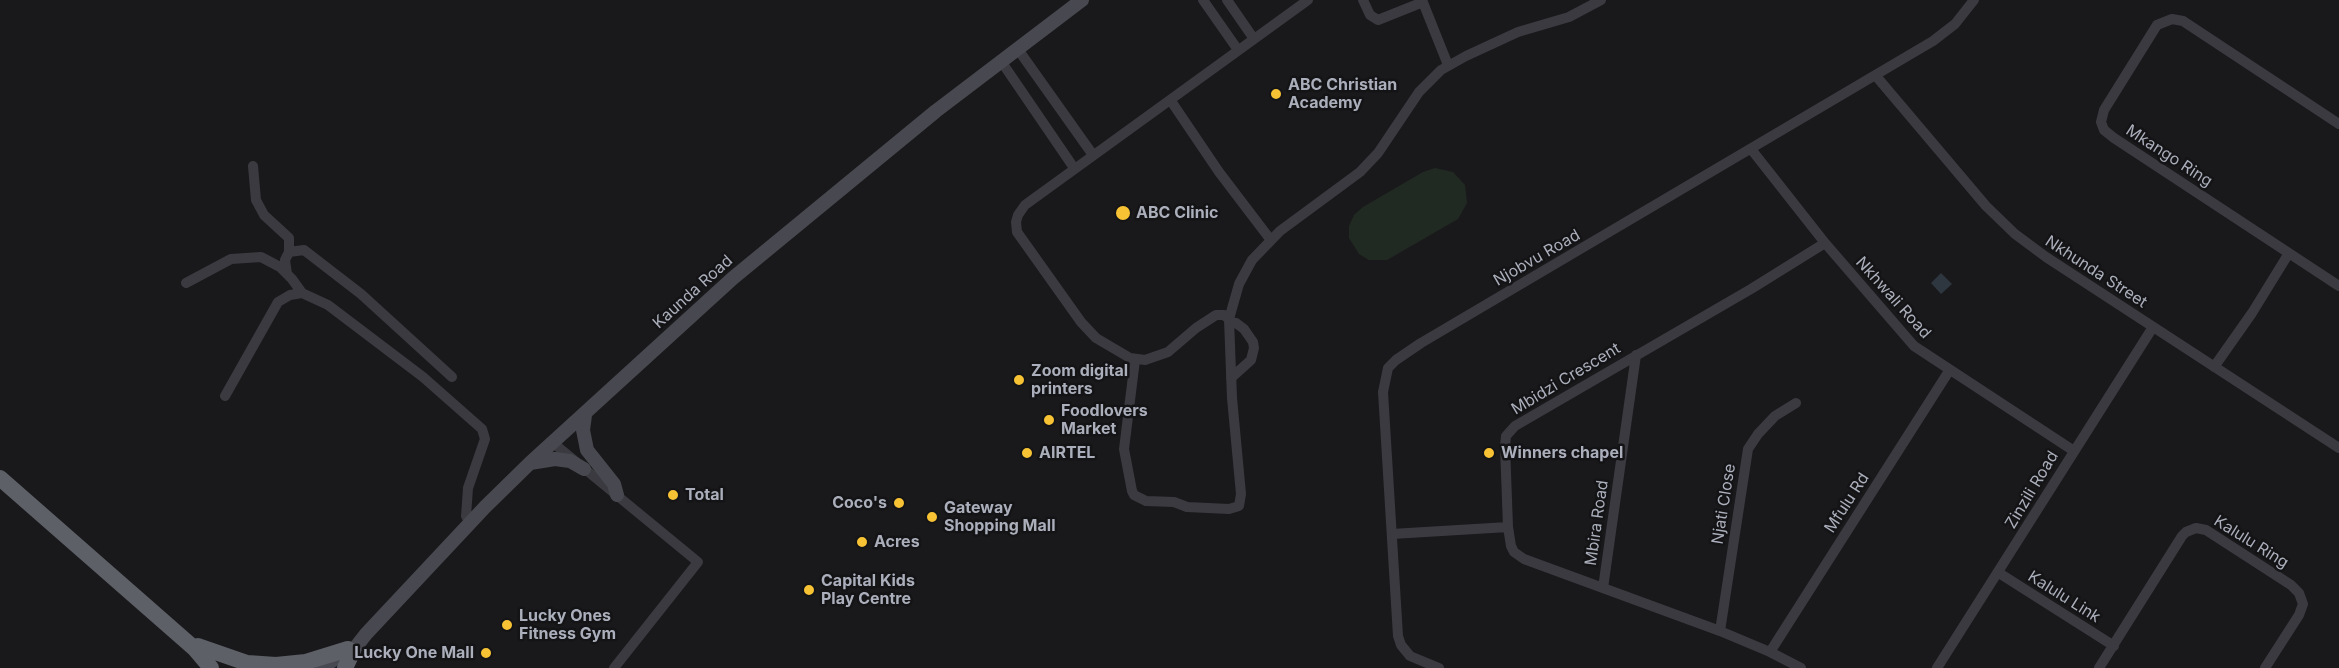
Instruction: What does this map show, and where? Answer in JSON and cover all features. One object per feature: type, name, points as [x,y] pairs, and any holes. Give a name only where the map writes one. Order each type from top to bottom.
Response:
[{"type":"highway","points":[[0,478],[175,633],[231,668]]},
{"type":"highway","points":[[197,648],[247,663],[276,665],[306,662],[353,648]]},
{"type":"highway","points":[[197,648],[201,668]]},
{"type":"highway","points":[[197,648],[211,668]]},
{"type":"highway","points":[[345,668],[353,648]]},
{"type":"main road","name":"Kaunda Road","points":[[339,668],[353,648],[530,463],[742,270],[867,166],[1082,0]]},
{"type":"main road","points":[[585,415],[583,430],[587,450],[614,484],[617,495]]},
{"type":"main road","points":[[530,463],[555,459],[570,461],[584,469]]},
{"type":"main road","name":"Kaunda Road","points":[[322,668],[353,648]]},
{"type":"street","points":[[1203,0],[1238,51]]},
{"type":"street","points":[[1227,0],[1254,39]]},
{"type":"street","points":[[1231,378],[1251,360],[1254,348],[1253,342],[1244,329],[1229,321],[1224,315],[1216,315],[1196,328],[1168,352],[1145,360],[1135,360],[1096,338],[1016,228],[1018,215],[1025,205],[1074,168],[1171,101],[1308,0]]},
{"type":"street","points":[[1363,0],[1370,15],[1378,20],[1423,1],[1448,65]]},
{"type":"street","points":[[1135,360],[1125,449],[1132,490],[1138,498],[1146,501],[1174,502],[1187,507],[1229,509],[1239,506],[1241,494],[1231,378],[1229,321],[1234,298],[1245,272],[1270,239],[1360,172],[1384,145],[1419,93],[1436,74],[1448,65],[1518,32],[1569,17],[1601,0]]},
{"type":"street","name":"Njobvu Road","points":[[1439,668],[1410,656],[1401,645],[1398,636],[1383,392],[1385,374],[1392,364],[1421,343],[1876,76],[1948,31],[1974,0]]},
{"type":"street","name":"Mkango Ring","points":[[2339,124],[2177,19],[2168,19],[2157,25],[2102,113],[2102,126],[2111,136],[2339,286]]},
{"type":"street","points":[[1017,48],[1093,155]]},
{"type":"street","points":[[1001,61],[1074,168]]},
{"type":"street","name":"Nkhunda Street","points":[[1876,76],[2004,225],[2046,257],[2339,448]]},
{"type":"street","points":[[1171,101],[1219,172],[1270,239]]},
{"type":"street","name":"Nkhwali Road","points":[[1751,149],[1825,243],[1914,346],[2074,451]]},
{"type":"street","points":[[253,166],[256,200],[264,215],[289,238],[361,294],[452,377]]},
{"type":"street","points":[[287,274],[285,260],[289,252],[289,238]]},
{"type":"street","name":"Mbidzi Crescent","points":[[1801,668],[1720,631],[1524,560],[1514,552],[1511,546],[1504,446],[1506,436],[1511,430],[1825,243]]},
{"type":"street","points":[[289,252],[304,250]]},
{"type":"street","points":[[2214,367],[2252,313],[2289,253]]},
{"type":"street","points":[[186,283],[231,259],[261,257],[280,267],[302,293],[328,305],[419,373],[482,429],[485,439],[468,488],[466,516],[470,524]]},
{"type":"street","points":[[225,396],[278,302],[290,295],[302,293]]},
{"type":"street","name":"Zinzili Road","points":[[1937,668],[2153,327]]},
{"type":"street","name":"Mbira Road","points":[[1603,588],[1636,355]]},
{"type":"street","name":"Mfulu Rd","points":[[1770,652],[1949,371]]},
{"type":"street","name":"Njati Close","points":[[1720,631],[1748,449],[1775,416],[1796,403]]},
{"type":"street","points":[[552,442],[698,562],[614,668]]},
{"type":"street","points":[[1392,534],[1508,526]]},
{"type":"street","name":"Kalulu Ring","points":[[2099,668],[2182,536],[2190,529],[2201,528],[2300,593],[2303,604],[2299,615],[2265,668]]},
{"type":"street","name":"Kalulu Link","points":[[1999,573],[2114,646]]},
{"type":"shaded area","points":[[1435,168],[1453,172],[1465,185],[1467,203],[1458,219],[1387,260],[1369,260],[1359,254],[1349,238],[1349,226],[1354,215],[1363,207],[1423,172]]},
{"type":"shaded area","points":[[1941,273],[1952,284],[1941,294],[1931,283]]},
{"type":"place","name":"ABC Christian Academy","points":[[1276,94]]},
{"type":"place","name":"ABC Clinic","points":[[1123,213]]},
{"type":"place","name":"Zoom digital printers","points":[[1019,380]]},
{"type":"place","name":"Foodlovers Market","points":[[1049,420]]},
{"type":"place","name":"AIRTEL","points":[[1027,453]]},
{"type":"place","name":"Winners chapel","points":[[1489,453]]},
{"type":"place","name":"Total","points":[[673,495]]},
{"type":"place","name":"Coco's","points":[[899,503]]},
{"type":"place","name":"Gateway Shopping Mall","points":[[932,517]]},
{"type":"place","name":"Acres","points":[[862,542]]},
{"type":"place","name":"Capital Kids Play Centre","points":[[809,590]]},
{"type":"place","name":"Lucky Ones Fitness Gym","points":[[507,625]]},
{"type":"place","name":"Lucky One Mall","points":[[486,653]]}]
